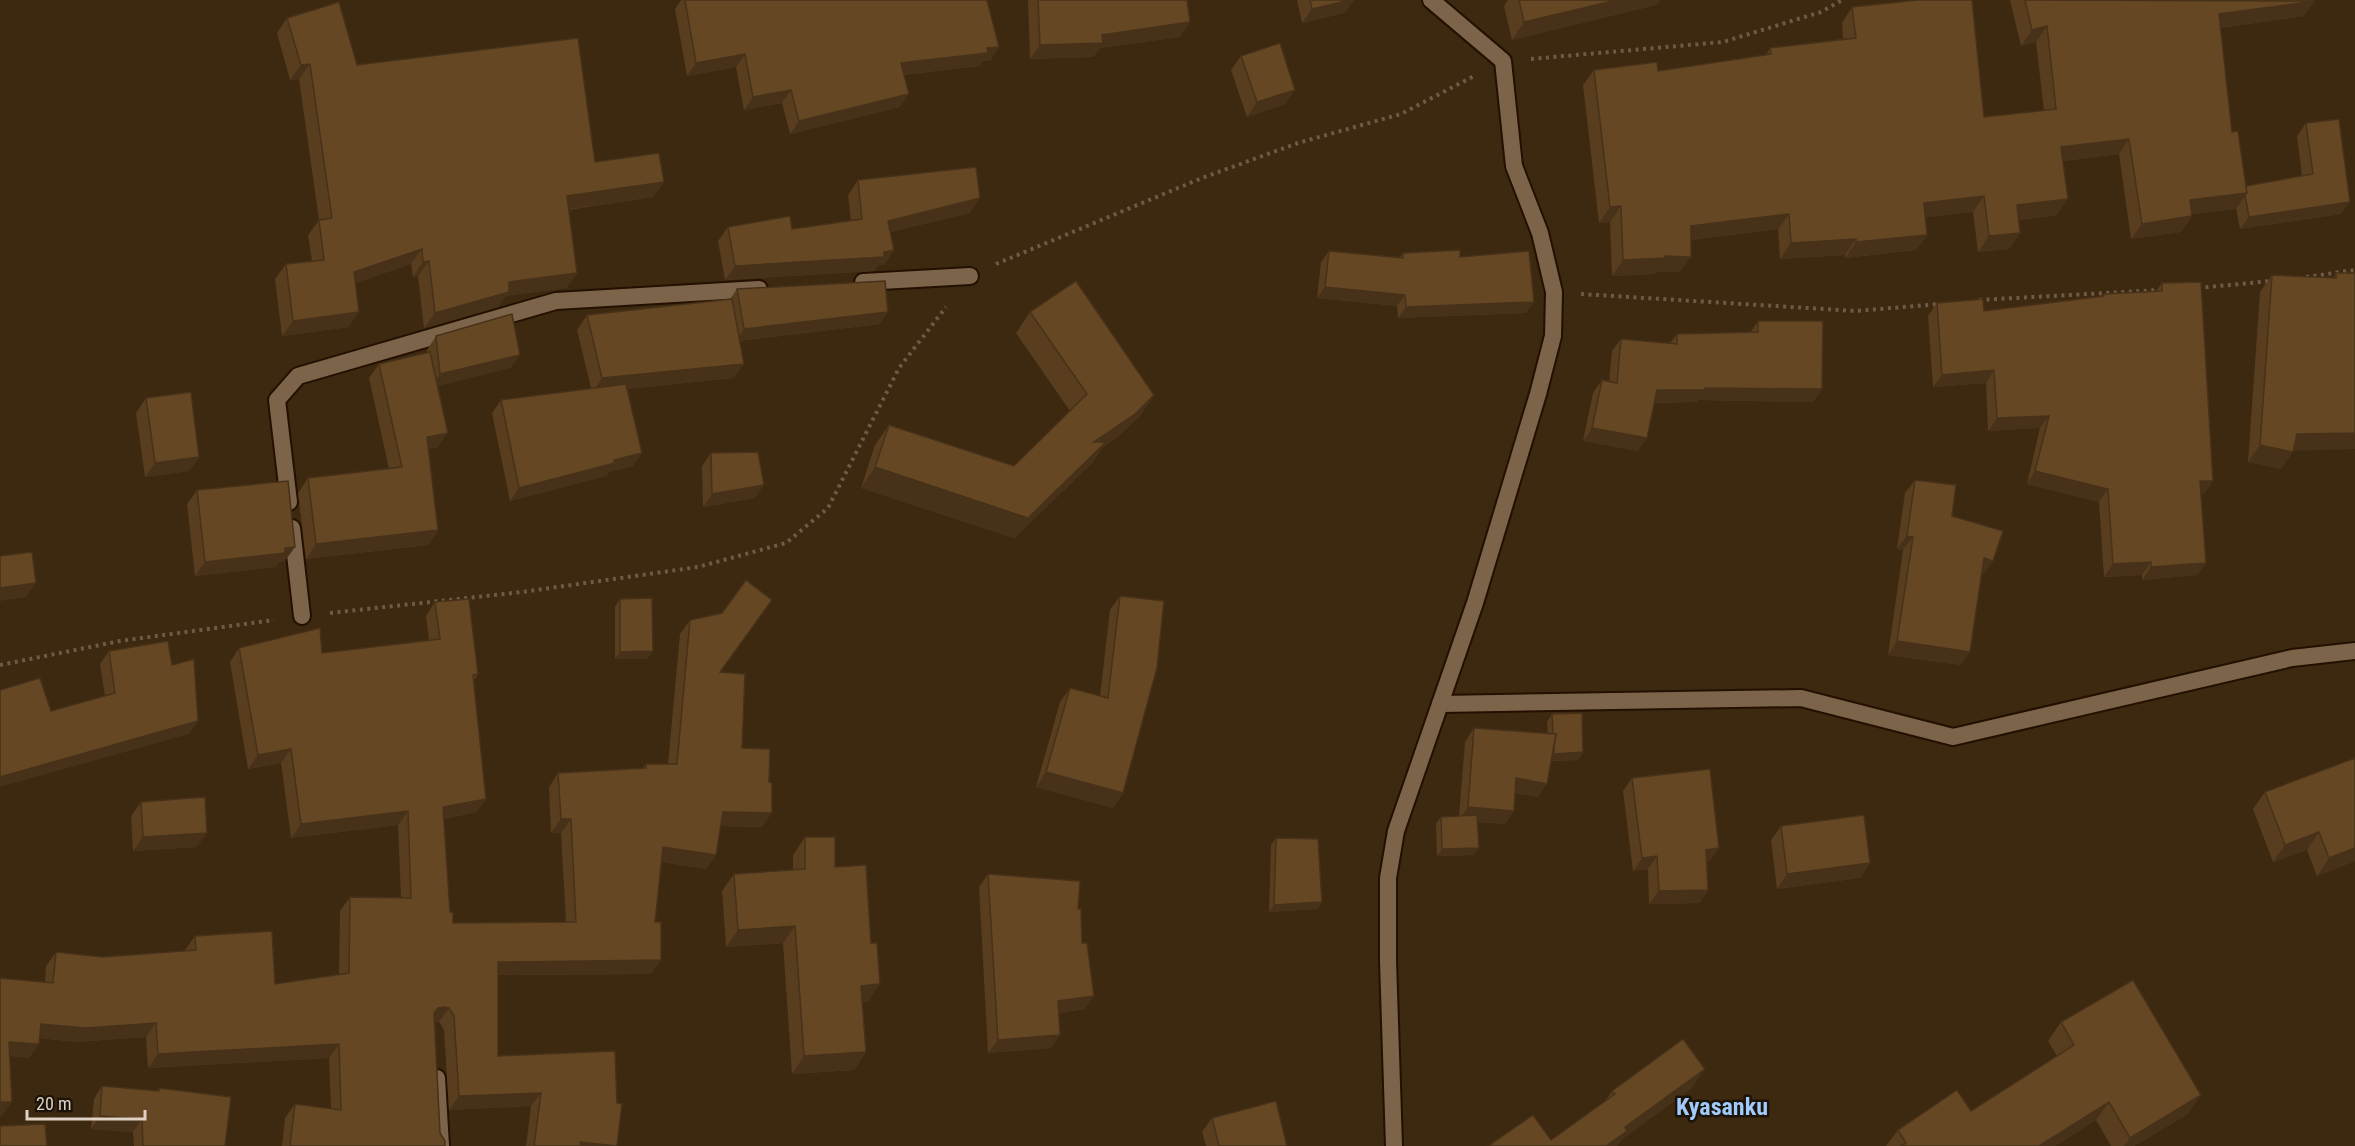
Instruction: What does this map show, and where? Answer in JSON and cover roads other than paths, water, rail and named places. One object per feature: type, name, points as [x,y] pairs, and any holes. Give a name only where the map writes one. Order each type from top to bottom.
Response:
[{"type":"street","points":[[1394,1146],[1388,961],[1389,878],[1396,831],[1475,603],[1538,394],[1553,336],[1554,292],[1540,233],[1514,166],[1503,61],[1431,0]]},
{"type":"street","points":[[852,283],[970,276]]},
{"type":"street","points":[[302,616],[277,400],[298,375],[556,301],[780,287]]},
{"type":"street","points":[[1440,704],[1801,698],[1953,737],[2292,658],[2355,651]]},
{"type":"street","points":[[436,1066],[441,1146]]},
{"type":"district","name":"Kyasanku","points":[[1722,1107]]}]
